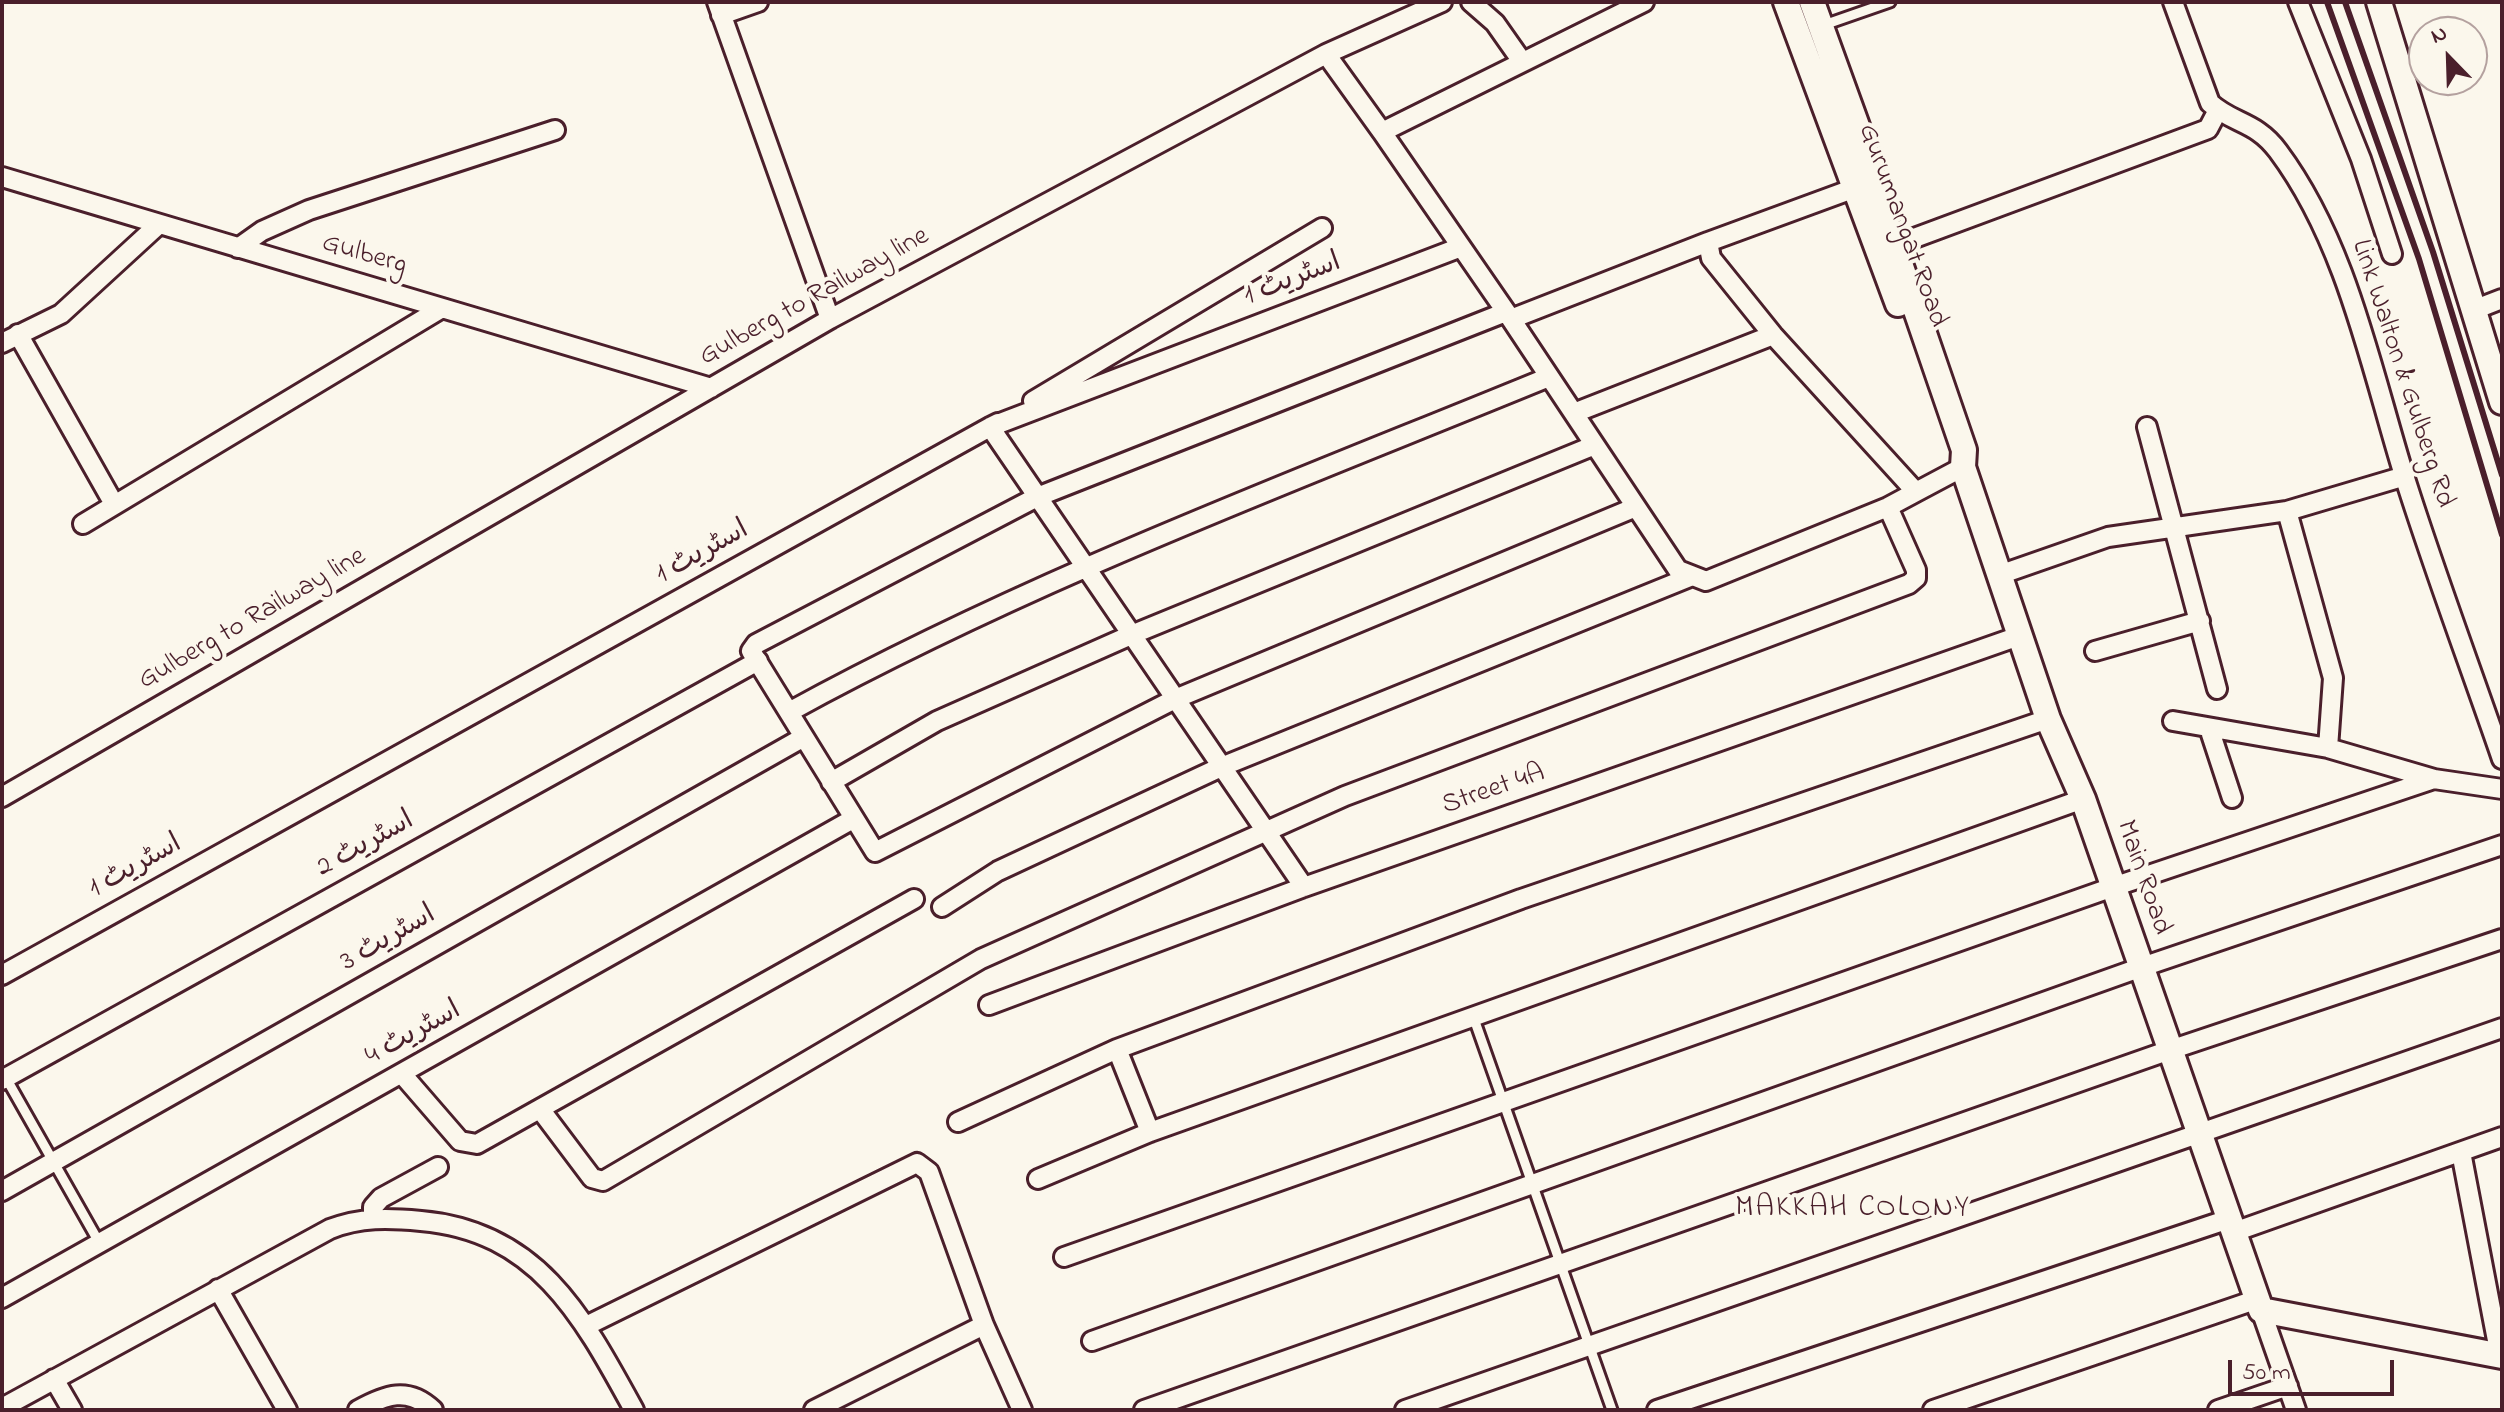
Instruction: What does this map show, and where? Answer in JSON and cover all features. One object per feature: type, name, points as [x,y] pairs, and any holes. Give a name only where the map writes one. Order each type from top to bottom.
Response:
[{"type":"street","points":[[758,2],[719,8],[830,319]]},
{"type":"street","name":"Gulberg to Railway line","points":[[3,796],[830,319],[1326,54],[1442,2]]},
{"type":"street","points":[[1471,2],[1495,23],[1521,60]]},
{"type":"street","points":[[1382,132],[1521,60],[1644,2]]},
{"type":"street","name":"Gurumangat Road","points":[[1786,2],[1864,184]]},
{"type":"street","points":[[1636,507],[1175,699],[875,852],[751,651],[756,644],[1037,497],[1508,316],[1864,184],[1865,148],[1812,2]]},
{"type":"street","points":[[1888,248],[2208,129],[2218,110],[2202,89],[2173,2]]},
{"type":"street","points":[[2298,2],[2361,159],[2392,254]]},
{"type":"street","points":[[2379,2],[2476,309],[2502,402]]},
{"type":"street","points":[[1326,54],[1461,247],[1678,570],[1706,581],[1888,507],[1963,467]]},
{"type":"street","name":"Link Walton & Gulberg Rd","points":[[2218,110],[2249,123],[2279,152],[2339,258],[2405,476],[2502,759]]},
{"type":"street","points":[[238,248],[262,231],[309,210],[555,130]]},
{"type":"street","name":"Gulberg","points":[[2,177],[711,388]]},
{"type":"street","name":"Main Road","points":[[1864,184],[1964,450],[1963,467],[2019,636],[2048,719],[2083,799],[2260,1304]]},
{"type":"street","points":[[114,504],[10,339],[61,314],[158,225]]},
{"type":"street","points":[[1304,887],[990,427],[1322,228]]},
{"type":"street","points":[[1708,242],[1711,258],[1773,335],[1916,492]]},
{"type":"street","name":"اسٹریٹ 1","points":[[2,975],[990,427],[1461,247]]},
{"type":"street","points":[[2476,309],[2502,299]]},
{"type":"street","points":[[83,524],[442,308]]},
{"type":"street","points":[[1574,413],[1773,335]]},
{"type":"street","points":[[789,712],[897,653],[1085,567],[1549,377]]},
{"type":"street","points":[[2147,427],[2217,689]]},
{"type":"street","points":[[831,782],[937,721],[1131,635],[1595,445]]},
{"type":"street","points":[[1999,575],[2108,537],[2287,511],[2405,476]]},
{"type":"street","points":[[540,1109],[592,1178],[603,1181],[981,959],[1345,796],[1909,584],[1916,578],[1916,570],[1888,507]]},
{"type":"street","points":[[2287,511],[2333,678],[2328,748]]},
{"type":"street","points":[[942,907],[998,871],[1221,767],[1690,577]]},
{"type":"street","points":[[2095,651],[2200,621]]},
{"type":"street","name":"Street 4A","points":[[989,1005],[1304,887],[2019,636]]},
{"type":"street","name":"اسٹریٹ 2","points":[[3,1077],[758,661]]},
{"type":"street","points":[[958,1122],[1117,1049],[1521,899],[2048,719]]},
{"type":"street","points":[[2173,721],[2328,748],[2434,779],[2502,789]]},
{"type":"street","points":[[2209,728],[2232,798]]},
{"type":"street","name":"اسٹریٹ 3","points":[[2,1191],[804,737]]},
{"type":"street","points":[[1064,1257],[2113,887],[2434,779]]},
{"type":"street","points":[[1038,1179],[1150,1132],[2083,799]]},
{"type":"street","name":"اسٹریٹ 4","points":[[2,1298],[853,819]]},
{"type":"street","points":[[1092,1341],[2142,967],[2502,845]]},
{"type":"street","points":[[402,1074],[460,1141],[468,1145],[477,1144],[914,899]]},
{"type":"street","points":[[1144,1410],[2170,1050],[2502,939]]},
{"type":"street","points":[[1405,1410],[2502,1028]]},
{"type":"street","points":[[1117,1049],[1150,1132]]},
{"type":"street","points":[[1657,1410],[2502,1137]]},
{"type":"street","points":[[1933,1410],[2260,1304],[2501,1356],[2461,1152]]},
{"type":"street","points":[[588,1325],[917,1163],[929,1172],[984,1325],[1022,1410]]},
{"type":"street","points":[[373,1218],[373,1207],[381,1198],[438,1167]]},
{"type":"street","points":[[2,1408],[330,1229],[373,1218],[432,1222],[508,1245],[552,1282],[588,1325],[634,1410]]},
{"type":"street","points":[[218,1289],[287,1410]]},
{"type":"street","points":[[2260,1304],[2296,1410]]},
{"type":"street","points":[[814,1410],[984,1325]]},
{"type":"street","points":[[54,1379],[72,1410]]},
{"type":"street","points":[[2218,1410],[2288,1386]]},
{"type":"street","points":[[358,1410],[391,1394],[407,1394],[433,1410]]},
{"type":"lane","points":[[1821,26],[1890,2]]},
{"type":"lane","points":[[1473,1016],[1612,1410]]},
{"type":"lane","points":[[3,1077],[100,1244]]},
{"type":"railway","points":[[2327,2],[2419,259],[2502,535]]},
{"type":"railway","points":[[2345,2],[2433,252],[2502,475]]},
{"type":"district","name":"MAKKAH COLONY","points":[[1853,1210]]}]
